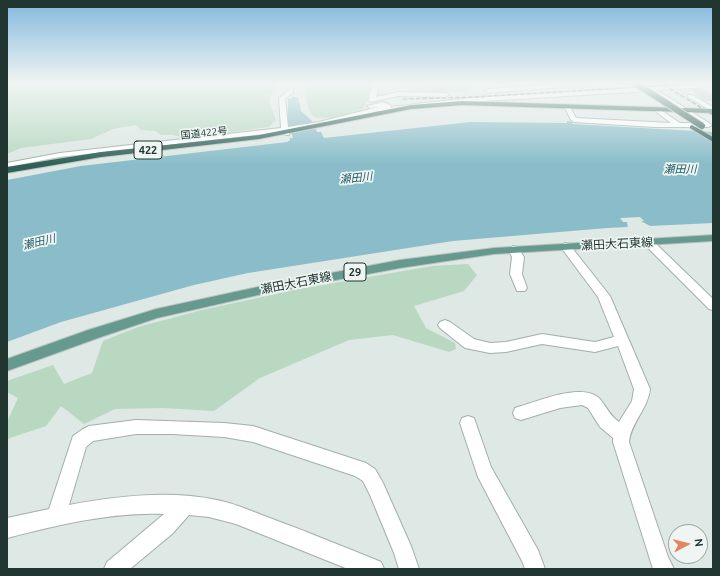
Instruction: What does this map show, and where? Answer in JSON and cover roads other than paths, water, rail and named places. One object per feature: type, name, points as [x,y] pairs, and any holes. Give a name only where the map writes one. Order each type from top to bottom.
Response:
[{"type":"highway","points":[[668,110],[713,140]]},
{"type":"highway","points":[[677,110],[713,133]]},
{"type":"highway","points":[[682,110],[713,110]]},
{"type":"highway","name":"国道422号","points":[[7,170],[100,153],[224,141],[345,121]]},
{"type":"main road","name":"瀬田大石東線","points":[[7,365],[92,334],[156,314],[217,299],[400,264],[513,249],[713,238]]},
{"type":"street","points":[[283,110],[283,124],[286,131],[374,110]]},
{"type":"street","points":[[345,121],[352,117],[374,110]]},
{"type":"street","points":[[569,110],[574,120],[709,125],[685,110]]},
{"type":"street","points":[[657,110],[678,125]]},
{"type":"street","points":[[7,165],[60,155],[100,153]]},
{"type":"street","points":[[648,242],[713,306]]},
{"type":"street","points":[[564,246],[604,296],[642,389],[640,401],[621,434],[621,442],[660,562],[664,569]]},
{"type":"street","points":[[513,249],[518,258],[516,274],[521,288]]},
{"type":"street","points":[[445,326],[470,344],[490,348],[506,347],[542,339],[595,347],[622,340]]},
{"type":"street","points":[[521,413],[560,401],[584,398],[593,403],[606,422],[621,434]]},
{"type":"street","points":[[468,423],[484,471],[531,557],[535,569]]},
{"type":"street","points":[[56,516],[79,442],[89,434],[136,427],[224,430],[253,434],[360,469],[369,475],[380,496],[404,553],[409,569]]},
{"type":"street","points":[[7,528],[56,516],[134,504],[162,503],[185,505],[209,508],[238,515],[374,569]]},
{"type":"street","points":[[114,569],[165,527],[185,505]]},
{"type":"water","name":"瀬田川","points":[[288,110],[301,110],[312,121],[317,132],[321,132],[324,138],[470,122],[567,123],[567,121],[572,122],[573,124],[713,132],[713,223],[607,228],[453,241],[248,273],[194,285],[61,322],[7,342],[7,180],[81,166],[287,142],[290,138],[293,138],[288,122]]},
{"type":"railway","points":[[705,110],[713,115]]}]
